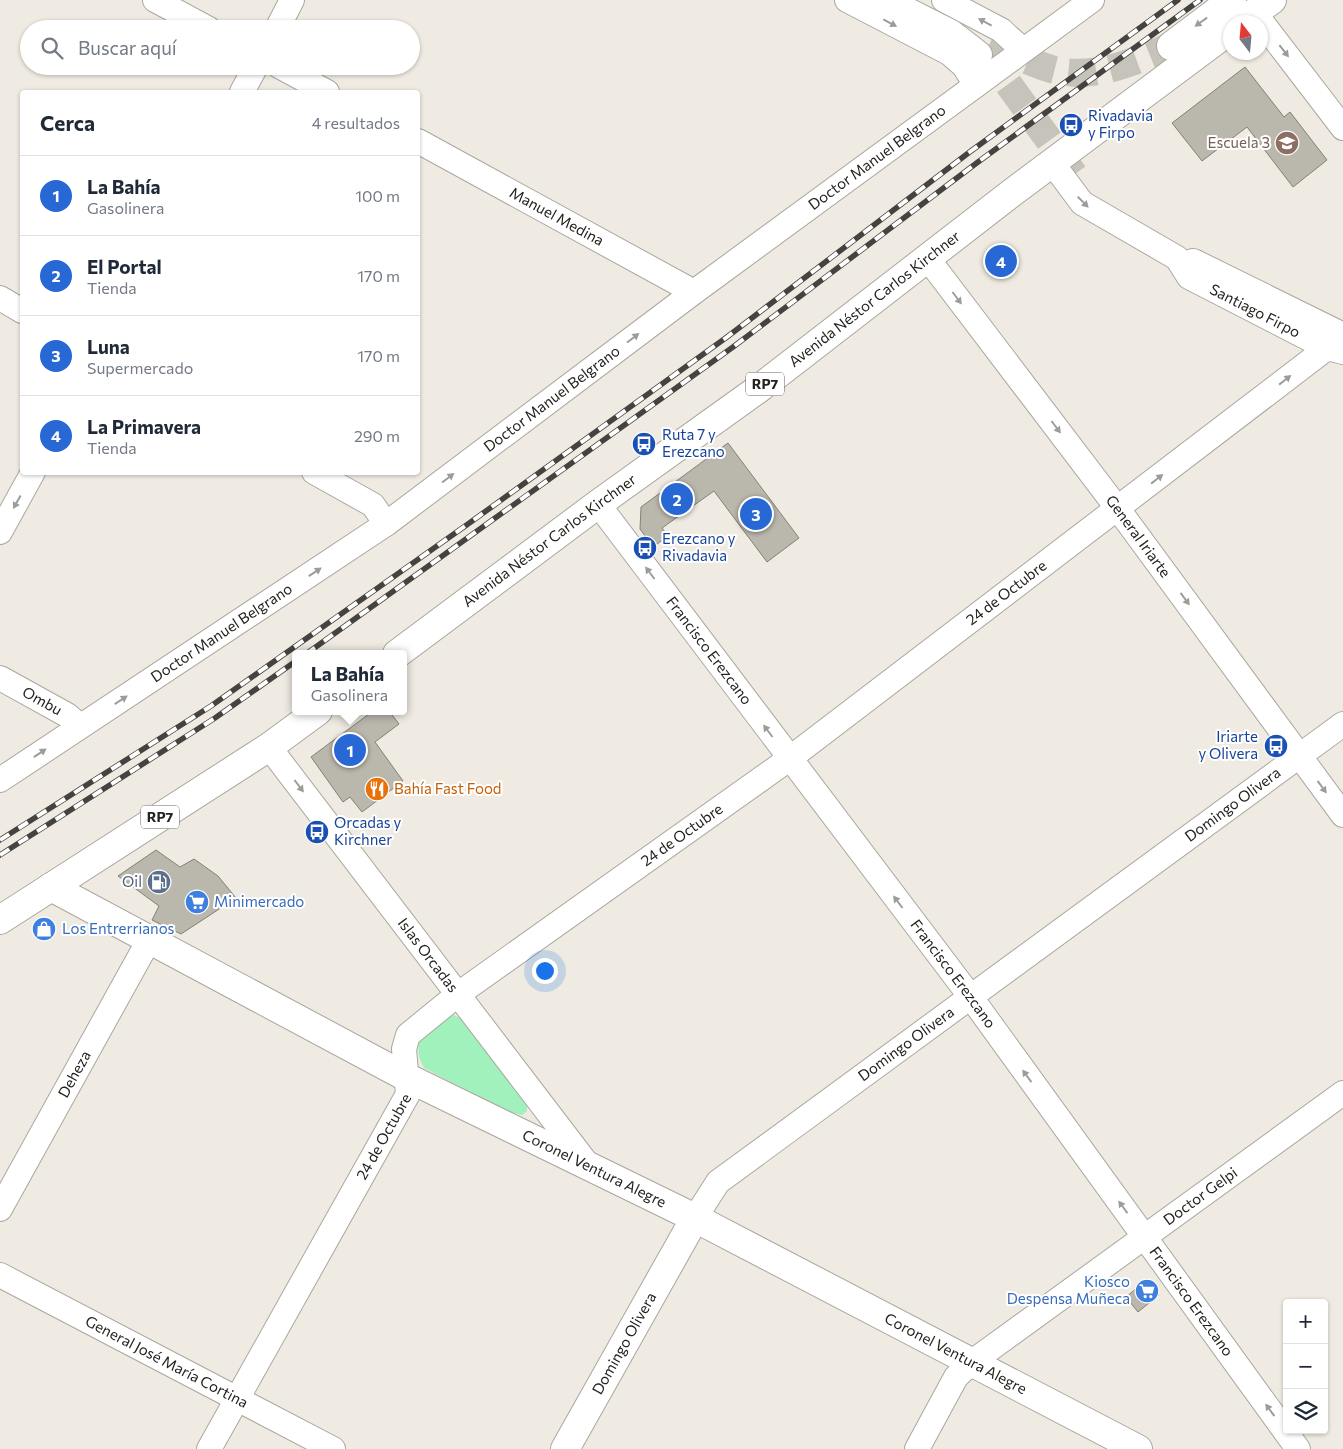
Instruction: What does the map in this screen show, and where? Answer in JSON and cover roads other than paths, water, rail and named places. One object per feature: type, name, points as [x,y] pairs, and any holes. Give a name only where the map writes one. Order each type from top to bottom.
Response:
[{"type":"main road","points":[[884,0],[984,49],[908,0]]},
{"type":"main road","points":[[1171,46],[1250,9]]},
{"type":"main road","name":"Avenida Néstor Carlos Kirchner","points":[[402,650],[598,504],[761,387],[1223,35]]},
{"type":"main road","name":"Santiago Firpo","points":[[1185,261],[1313,323],[1338,346]]},
{"type":"main road","name":"RP7","points":[[0,920],[269,747],[313,715]]},
{"type":"main road","name":"Coronel Ventura Alegre","points":[[51,887],[408,1078],[695,1218],[972,1362],[1125,1446]]},
{"type":"main road","name":"Domingo Olivera","points":[[565,1449],[695,1218]]},
{"type":"street","points":[[155,0],[192,20]]},
{"type":"street","points":[[282,20],[292,0]]},
{"type":"street","points":[[847,0],[949,53],[964,66],[976,85]]},
{"type":"street","points":[[944,0],[1001,30],[1023,50]]},
{"type":"street","name":"Doctor Manuel Belgrano","points":[[0,780],[386,524],[694,292],[1092,0]]},
{"type":"street","points":[[1250,9],[1343,128]]},
{"type":"street","points":[[243,90],[251,75]]},
{"type":"street","points":[[296,75],[323,90]]},
{"type":"street","name":"Manuel Medina","points":[[420,142],[694,292]]},
{"type":"street","name":"Santiago Firpo","points":[[1053,164],[1082,203],[1185,261],[1189,277],[1338,346]]},
{"type":"street","name":"Santiago Firpo","points":[[1185,261],[1199,252],[1343,323]]},
{"type":"street","name":"General Iriarte","points":[[928,259],[1118,509],[1343,815]]},
{"type":"street","points":[[0,298],[20,310]]},
{"type":"street","name":"24 de Octubre","points":[[209,1449],[408,1094],[404,1049],[408,1035],[457,995],[789,759],[1118,509],[1338,346]]},
{"type":"street","points":[[0,532],[31,475]]},
{"type":"street","points":[[319,475],[373,505],[386,524]]},
{"type":"street","name":"Francisco Erezcano","points":[[598,504],[970,996],[1298,1449]]},
{"type":"street","name":"Ombu","points":[[0,678],[67,715],[80,726]]},
{"type":"street","name":"Domingo Olivera","points":[[695,1218],[718,1182],[1343,724]]},
{"type":"street","name":"Islas Orcadas","points":[[269,747],[588,1165]]},
{"type":"street","name":"Deheza","points":[[0,1209],[149,940]]},
{"type":"street","name":"Doctor Gelpi","points":[[917,1449],[956,1377],[972,1362],[1343,1093]]},
{"type":"street","name":"General José María Cortina","points":[[0,1275],[334,1449]]},
{"type":"tunnel","points":[[990,43],[1043,67],[1082,73],[1112,68],[1171,46]]},
{"type":"tunnel","points":[[978,55],[1007,82],[1075,176]]},
{"type":"railway","points":[[0,840],[211,706],[468,524],[727,337],[971,151],[1178,0]]},
{"type":"railway","points":[[312,650],[733,347],[978,162],[1200,0]]},
{"type":"railway","points":[[0,855],[215,718],[292,664]]},
{"type":"place","name":"Rivadavia y Firpo","points":[[1071,125]]},
{"type":"place","name":"Escuela 3","points":[[1287,143]]},
{"type":"place","name":"La Primavera","points":[[1001,261]]},
{"type":"place","name":"Ruta 7 y Erezcano","points":[[644,444]]},
{"type":"place","name":"El Portal","points":[[677,499]]},
{"type":"place","name":"Luna","points":[[756,514]]},
{"type":"place","name":"Erezcano y Rivadavia","points":[[645,548]]},
{"type":"place","name":"Iriarte y Olivera","points":[[1276,746]]},
{"type":"place","name":"La Bahía","points":[[350,750]]},
{"type":"place","name":"Bahía Fast Food","points":[[377,789]]},
{"type":"place","name":"Orcadas y Kirchner","points":[[317,832]]},
{"type":"place","name":"Oil","points":[[159,882]]},
{"type":"place","name":"Minimercado","points":[[197,902]]},
{"type":"place","name":"Los Entrerrianos","points":[[44,929]]},
{"type":"place","name":"Kiosco Despensa Muñeca","points":[[1147,1291]]}]
